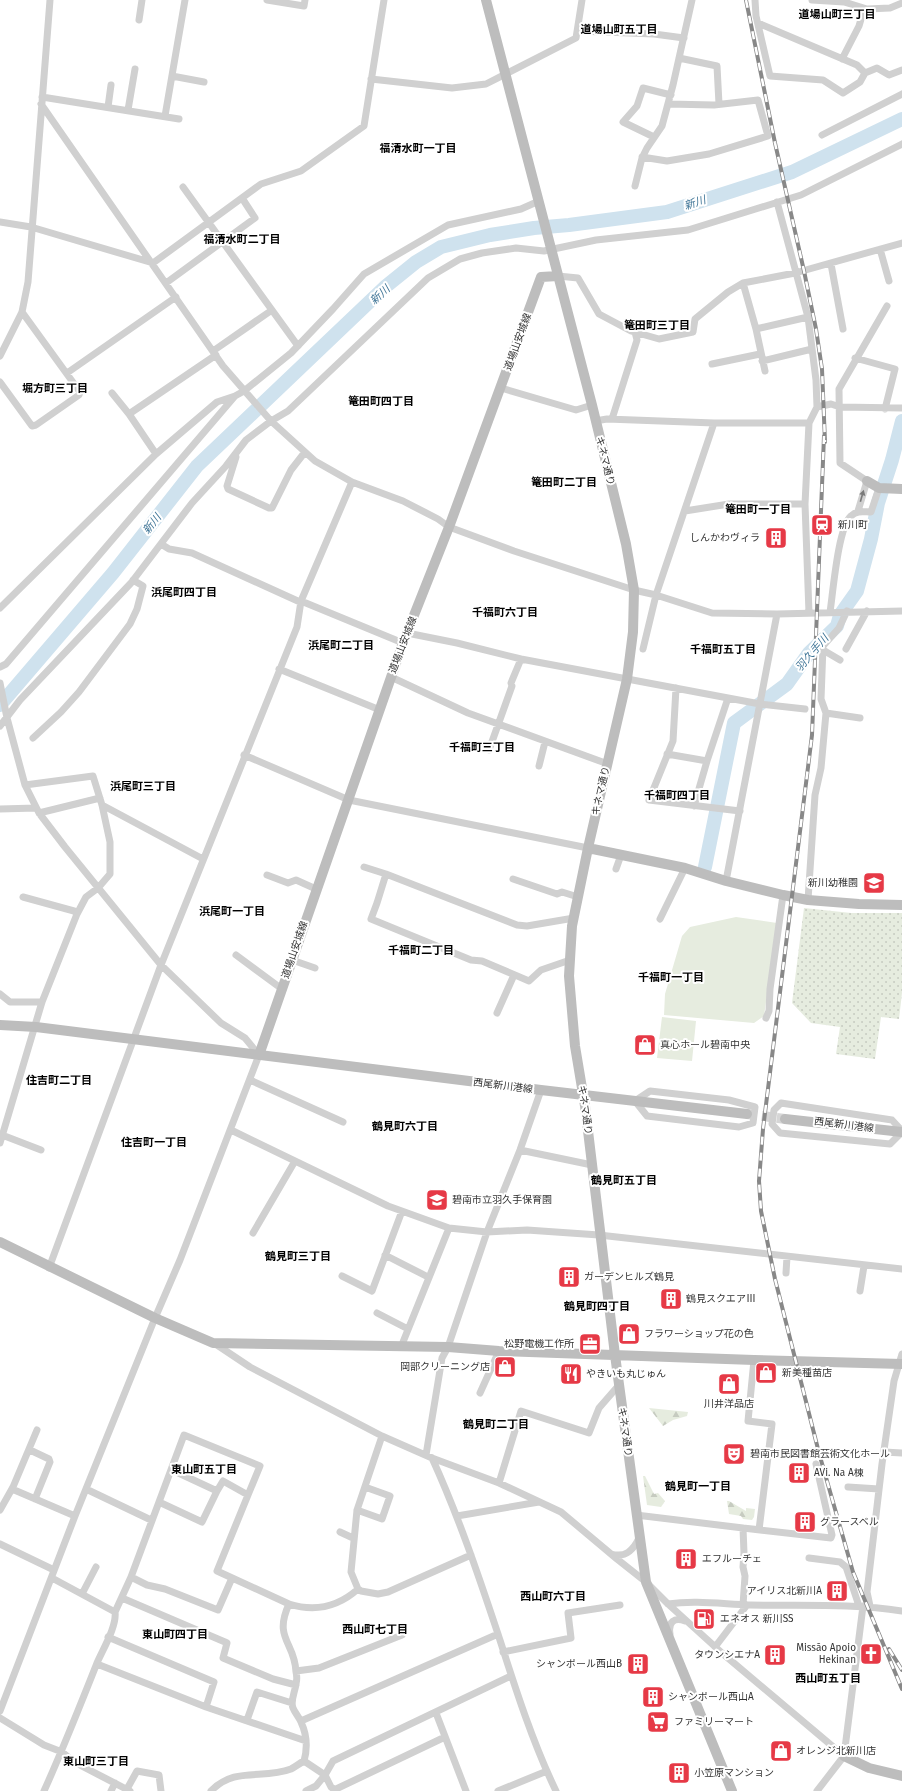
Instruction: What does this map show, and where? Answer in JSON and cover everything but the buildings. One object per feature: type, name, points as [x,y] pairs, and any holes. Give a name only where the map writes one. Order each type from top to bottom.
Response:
[{"type":"street","points":[[0,355],[22,312],[28,282],[31,227],[50,0]]},
{"type":"street","points":[[139,20],[142,0]]},
{"type":"street","points":[[165,116],[185,0]]},
{"type":"street","points":[[267,0],[304,6],[305,0]]},
{"type":"street","points":[[152,263],[262,184],[301,171],[364,126],[384,0]]},
{"type":"street","points":[[486,0],[558,276],[578,278],[599,314],[635,332],[659,339],[693,332],[695,319],[728,292],[743,283],[831,264],[902,243]]},
{"type":"street","points":[[371,79],[452,88],[486,84],[576,38],[582,0]]},
{"type":"street","points":[[635,186],[642,157],[662,126],[671,95],[692,0]]},
{"type":"street","points":[[755,0],[758,23],[770,76],[823,80],[843,93],[860,82],[865,73],[877,68],[889,75],[902,70]]},
{"type":"street","points":[[812,0],[844,2],[864,9],[890,8],[902,3]]},
{"type":"street","points":[[842,59],[859,26],[864,9]]},
{"type":"street","points":[[758,23],[856,65],[865,73]]},
{"type":"street","points":[[578,31],[654,34],[684,38]]},
{"type":"street","points":[[679,58],[717,66],[719,104]]},
{"type":"street","points":[[128,110],[135,68]]},
{"type":"street","points":[[172,76],[204,82]]},
{"type":"street","points":[[108,107],[111,85]]},
{"type":"street","points":[[654,137],[623,122],[637,106],[644,88],[671,95]]},
{"type":"street","points":[[822,135],[902,94]]},
{"type":"street","points":[[642,157],[667,161],[709,154],[768,136],[758,100],[719,104],[668,104]]},
{"type":"street","points":[[42,101],[108,107],[179,119]]},
{"type":"street","points":[[42,101],[215,353],[244,391],[269,419],[315,462],[352,482],[403,501],[438,519],[449,528],[634,590],[656,595],[712,613],[776,614],[847,611],[902,611]]},
{"type":"street","points":[[0,726],[63,652],[106,610],[133,580],[192,503],[246,440],[269,419],[288,411],[428,278],[460,259],[482,253],[516,248],[544,251],[550,247],[596,240],[688,230],[801,195],[902,144]]},
{"type":"street","points":[[183,187],[298,346]]},
{"type":"street","points":[[166,283],[255,218],[242,198]]},
{"type":"street","points":[[777,202],[808,317],[816,380],[817,407],[809,423],[806,504],[809,613]]},
{"type":"street","points":[[0,608],[156,454],[217,402],[235,396],[244,391],[298,346],[333,310],[364,274],[448,225],[540,204]]},
{"type":"street","points":[[0,222],[31,227],[152,263]]},
{"type":"street","points":[[880,249],[888,281]]},
{"type":"street","points":[[831,264],[843,329]]},
{"type":"street","name":"道場山安城線","points":[[259,1055],[405,638],[449,528],[541,277],[558,276]]},
{"type":"street","name":"キネマ通り","points":[[558,276],[592,405],[626,544],[634,590],[633,632],[627,679],[588,848],[574,918],[569,976],[575,1046],[583,1095],[615,1355],[646,1582],[732,1791]]},
{"type":"street","points":[[743,283],[756,329],[765,371]]},
{"type":"street","points":[[67,373],[176,297]]},
{"type":"street","points":[[887,306],[855,358],[839,388],[840,463],[879,488],[902,489]]},
{"type":"street","points":[[129,414],[215,353],[272,310]]},
{"type":"street","points":[[0,382],[32,426],[36,426],[79,395],[80,392],[22,312]]},
{"type":"street","points":[[756,329],[808,317]]},
{"type":"street","points":[[612,419],[637,340],[635,332]]},
{"type":"street","points":[[712,364],[812,349]]},
{"type":"street","points":[[855,358],[895,369],[885,409]]},
{"type":"street","points":[[501,388],[576,410],[592,405]]},
{"type":"street","points":[[112,393],[129,414],[156,454]]},
{"type":"street","points":[[0,667],[6,664],[235,396]]},
{"type":"street","points":[[817,407],[831,404],[840,407],[885,409],[902,408]]},
{"type":"street","points":[[595,421],[612,419],[714,423],[809,423]]},
{"type":"street","points":[[643,649],[656,595],[714,423]]},
{"type":"street","points":[[235,454],[236,457],[227,486],[228,490],[272,508],[291,470],[305,452]]},
{"type":"street","points":[[858,511],[866,481]]},
{"type":"street","points":[[49,1268],[161,965],[279,668],[297,628],[301,601],[352,482]]},
{"type":"street","points":[[830,612],[843,530],[850,516],[858,511],[871,512],[879,488]]},
{"type":"street","points":[[685,511],[728,504],[806,504]]},
{"type":"street","points":[[161,544],[169,549],[192,553],[301,601],[405,638],[457,643],[521,659],[760,704],[805,709]]},
{"type":"street","points":[[33,738],[61,712],[79,692],[130,624],[137,609],[143,586],[133,580]]},
{"type":"street","points":[[808,900],[815,795],[821,768],[826,713],[821,699],[823,646],[839,628],[847,611]]},
{"type":"street","points":[[846,649],[867,611]]},
{"type":"street","points":[[726,881],[776,614]]},
{"type":"street","points":[[823,650],[840,660]]},
{"type":"street","points":[[490,750],[521,659]]},
{"type":"street","points":[[279,668],[380,710]]},
{"type":"street","points":[[391,677],[468,713],[608,764]]},
{"type":"street","points":[[0,683],[7,718],[25,786],[38,810],[98,888],[161,965],[221,1023],[245,1038],[259,1055]]},
{"type":"street","points":[[676,688],[673,741],[649,800],[740,811]]},
{"type":"street","points":[[694,806],[728,698]]},
{"type":"street","points":[[826,713],[860,718]]},
{"type":"street","points":[[539,766],[546,742]]},
{"type":"street","points":[[667,754],[707,761]]},
{"type":"street","points":[[244,755],[349,800],[685,868],[726,881],[783,896],[808,900],[858,904],[902,905]]},
{"type":"street","points":[[0,1143],[36,1027],[42,1002],[77,914],[86,897],[98,888],[110,874],[110,842],[101,801],[93,776],[25,786]]},
{"type":"street","points":[[0,809],[38,810],[101,801],[203,859]]},
{"type":"street","points":[[616,869],[621,854]]},
{"type":"street","points":[[364,867],[517,924],[527,926],[574,918]]},
{"type":"street","points":[[660,918],[685,868]]},
{"type":"street","points":[[386,874],[378,903],[371,919],[471,960],[482,961],[529,981],[541,970],[570,960]]},
{"type":"street","points":[[267,875],[288,883],[296,880],[316,889]]},
{"type":"street","points":[[513,879],[557,894],[562,892],[578,897]]},
{"type":"street","points":[[766,1018],[769,1011],[770,989],[783,896]]},
{"type":"street","points":[[23,897],[74,911],[77,914]]},
{"type":"street","points":[[236,955],[282,989]]},
{"type":"street","points":[[292,960],[315,968]]},
{"type":"street","points":[[497,1013],[514,975]]},
{"type":"street","points":[[0,994],[10,1002],[42,1002]]},
{"type":"street","points":[[0,1025],[36,1027],[259,1055]]},
{"type":"street","points":[[0,1711],[86,1489],[183,1253],[259,1055]]},
{"type":"street","name":"西尾新川港線","points":[[259,1055],[748,1114]]},
{"type":"street","points":[[250,1080],[343,1122]]},
{"type":"street","points":[[541,1090],[520,1150],[487,1232],[448,1347],[442,1358],[429,1456],[457,1516],[511,1676],[556,1791]]},
{"type":"street","points":[[650,1091],[729,1100],[755,1107],[753,1122],[739,1127],[647,1116],[635,1101],[650,1091]]},
{"type":"street","points":[[781,1103],[892,1120],[902,1132],[890,1144],[780,1133],[772,1124],[774,1110],[781,1103]]},
{"type":"street","name":"西尾新川港線","points":[[785,1118],[902,1132]]},
{"type":"street","points":[[230,1130],[388,1206],[449,1228],[487,1232],[527,1230],[600,1235],[902,1270]]},
{"type":"street","points":[[2,1134],[41,1150]]},
{"type":"street","points":[[520,1150],[592,1164]]},
{"type":"street","points":[[253,1233],[295,1161]]},
{"type":"street","points":[[342,1276],[372,1291],[402,1211]]},
{"type":"street","points":[[401,1347],[449,1228]]},
{"type":"street","points":[[0,1242],[49,1268],[155,1318],[214,1343],[250,1367],[382,1436],[499,1483],[561,1512],[646,1582],[715,1647],[844,1756],[869,1768],[902,1776]]},
{"type":"street","points":[[385,1256],[428,1277]]},
{"type":"street","points":[[786,1273],[787,1257]]},
{"type":"street","points":[[860,1291],[864,1266]]},
{"type":"street","points":[[377,1313],[408,1329]]},
{"type":"street","points":[[214,1343],[448,1347],[498,1351],[754,1360],[901,1361],[894,1381],[844,1756],[817,1791]]},
{"type":"street","points":[[480,1393],[498,1351]]},
{"type":"street","points":[[754,1360],[748,1421],[772,1424],[769,1459],[759,1530]]},
{"type":"street","points":[[499,1483],[521,1411],[589,1432],[599,1408],[619,1385]]},
{"type":"street","points":[[0,1510],[12,1489],[38,1430]]},
{"type":"street","points":[[44,1791],[62,1752],[116,1618],[115,1612],[131,1577],[184,1435],[260,1466],[217,1571],[300,1608],[317,1609],[348,1598],[358,1589]]},
{"type":"street","points":[[382,1436],[357,1510],[350,1572],[358,1589],[366,1594],[388,1592],[471,1555]]},
{"type":"street","points":[[30,1450],[49,1459],[50,1462],[35,1499]]},
{"type":"street","points":[[884,1452],[902,1453]]},
{"type":"street","points":[[636,1515],[831,1538],[832,1535],[816,1464]]},
{"type":"street","points":[[172,1470],[217,1491]]},
{"type":"street","points":[[159,1502],[202,1522],[223,1481],[248,1495]]},
{"type":"street","points":[[357,1510],[382,1519],[390,1496],[365,1487]]},
{"type":"street","points":[[848,1487],[879,1489]]},
{"type":"street","points":[[12,1489],[76,1516]]},
{"type":"street","points":[[86,1489],[151,1520]]},
{"type":"street","points":[[457,1516],[540,1502]]},
{"type":"street","points":[[715,1647],[745,1605],[743,1528]]},
{"type":"street","points":[[340,1532],[353,1538]]},
{"type":"street","points":[[611,1554],[620,1555],[631,1551],[639,1538]]},
{"type":"street","points":[[0,1544],[54,1570]]},
{"type":"street","points":[[809,1558],[840,1562],[846,1567],[864,1606]]},
{"type":"street","points":[[82,1594],[96,1567]]},
{"type":"street","points":[[131,1577],[146,1585],[165,1589],[218,1610],[232,1578]]},
{"type":"street","points":[[52,1578],[115,1612]]},
{"type":"street","points":[[122,1598],[227,1643],[223,1658],[273,1679],[296,1685]]},
{"type":"street","points":[[668,1604],[684,1602],[745,1605],[864,1606],[902,1611]]},
{"type":"street","points":[[289,1604],[283,1622],[284,1638],[295,1658],[296,1685],[292,1708],[307,1737],[304,1761]]},
{"type":"street","points":[[503,1652],[571,1638],[568,1612],[620,1605]]},
{"type":"street","points":[[672,1643],[669,1630],[670,1624],[674,1620],[678,1619],[689,1622]]},
{"type":"street","points":[[300,1721],[498,1634]]},
{"type":"street","points":[[296,1671],[319,1668],[402,1635]]},
{"type":"street","points":[[108,1637],[214,1682],[206,1707]]},
{"type":"street","points":[[97,1664],[206,1707],[306,1741]]},
{"type":"street","points":[[306,1791],[316,1786],[325,1775],[333,1761],[511,1676]]},
{"type":"street","points":[[247,1720],[257,1692],[292,1704]]},
{"type":"street","points":[[436,1713],[466,1791]]},
{"type":"street","points":[[0,1718],[44,1745],[62,1752],[74,1762],[128,1790],[137,1771],[159,1775],[161,1791]]},
{"type":"street","points":[[304,1761],[325,1775],[331,1787],[335,1790],[445,1737]]},
{"type":"street","points":[[212,1791],[224,1780],[234,1776],[291,1769],[304,1761]]},
{"type":"street","points":[[498,1791],[547,1771]]},
{"type":"street","points":[[111,1791],[115,1783]]},
{"type":"green space","points":[[804,908],[851,913],[902,913],[902,993],[899,1019],[881,1017],[875,1059],[836,1054],[840,1027],[811,1023],[792,1003]]},
{"type":"green space","points":[[736,917],[777,923],[764,1016],[754,1023],[664,1015],[665,994],[682,936],[690,927]]},
{"type":"green space","points":[[662,1017],[696,1021],[692,1061],[657,1058]]},
{"type":"green space","points":[[649,1408],[688,1412],[687,1416],[673,1420],[663,1426]]},
{"type":"green space","points":[[643,1476],[645,1476],[654,1494],[658,1493],[665,1501],[661,1507],[647,1505]]},
{"type":"green space","points":[[727,1501],[746,1511],[746,1508],[755,1509],[752,1520],[743,1519],[741,1516],[729,1514]]},
{"type":"waterway","name":"新川","points":[[0,705],[113,573],[197,466],[385,287],[416,262],[441,247],[490,235],[534,228],[569,225],[667,212],[792,172],[902,119]]},
{"type":"waterway","name":"羽久手川","points":[[705,867],[734,723],[787,684],[809,653],[837,626],[840,615],[857,591],[871,539],[878,503],[892,460],[902,421]]},
{"type":"tunnel","points":[[747,1114],[785,1119]]},
{"type":"railway","points":[[746,0],[775,143],[816,329],[822,369],[825,442]]},
{"type":"railway","points":[[824,436],[812,735],[763,1129],[759,1181],[761,1211],[775,1279],[819,1453],[853,1572],[902,1689]]},
{"type":"railway","points":[[889,1649],[902,1670]]},
{"type":"place","name":"新川町","points":[[822,525]]},
{"type":"place","name":"しんかわヴィラ","points":[[776,538]]},
{"type":"place","name":"新川幼稚園","points":[[874,883]]},
{"type":"place","name":"真心ホール碧南中央","points":[[645,1045]]},
{"type":"place","name":"碧南市立羽久手保育園","points":[[437,1200]]},
{"type":"place","name":"ガーデンヒルズ鶴見","points":[[569,1277]]},
{"type":"place","name":"鶴見スクエアⅢ","points":[[671,1299]]},
{"type":"place","name":"フラワーショップ花の色","points":[[629,1334]]},
{"type":"place","name":"松野電機工作所","points":[[590,1344]]},
{"type":"place","name":"岡部クリーニング店","points":[[505,1367]]},
{"type":"place","name":"新美種苗店","points":[[766,1373]]},
{"type":"place","name":"やきいも丸じゅん","points":[[571,1374]]},
{"type":"place","name":"川井洋品店","points":[[729,1384]]},
{"type":"place","name":"碧南市民図書館芸術文化ホール","points":[[734,1454]]},
{"type":"place","name":"AVi. Na A棟","points":[[799,1473]]},
{"type":"place","name":"グラースベル","points":[[805,1522]]},
{"type":"place","name":"エフルーチェ","points":[[686,1559]]},
{"type":"place","name":"アイリス北新川A","points":[[837,1591]]},
{"type":"place","name":"エネオス 新川SS","points":[[704,1619]]},
{"type":"place","name":"Missão Apoio Hekinan","points":[[871,1654]]},
{"type":"place","name":"タウンシエナA","points":[[775,1655]]},
{"type":"place","name":"シャンポール西山B","points":[[638,1664]]},
{"type":"place","name":"シャンポール西山A","points":[[653,1697]]},
{"type":"place","name":"ファミリーマート","points":[[658,1722]]},
{"type":"place","name":"オレンジ北新川店","points":[[781,1751]]},
{"type":"place","name":"小笠原マンション","points":[[679,1773]]},
{"type":"district","name":"道場山町三丁目","points":[[837,14]]},
{"type":"district","name":"道場山町五丁目","points":[[619,29]]},
{"type":"district","name":"福清水町一丁目","points":[[418,148]]},
{"type":"district","name":"福清水町二丁目","points":[[242,239]]},
{"type":"district","name":"篭田町三丁目","points":[[657,325]]},
{"type":"district","name":"堀方町三丁目","points":[[55,388]]},
{"type":"district","name":"篭田町四丁目","points":[[381,401]]},
{"type":"district","name":"篭田町二丁目","points":[[564,482]]},
{"type":"district","name":"篭田町一丁目","points":[[758,509]]},
{"type":"district","name":"浜尾町四丁目","points":[[184,592]]},
{"type":"district","name":"千福町六丁目","points":[[505,612]]},
{"type":"district","name":"浜尾町二丁目","points":[[341,645]]},
{"type":"district","name":"千福町五丁目","points":[[723,649]]},
{"type":"district","name":"千福町三丁目","points":[[482,747]]},
{"type":"district","name":"浜尾町三丁目","points":[[143,786]]},
{"type":"district","name":"千福町四丁目","points":[[677,795]]},
{"type":"district","name":"浜尾町一丁目","points":[[232,911]]},
{"type":"district","name":"千福町二丁目","points":[[421,950]]},
{"type":"district","name":"千福町一丁目","points":[[671,977]]},
{"type":"district","name":"住吉町二丁目","points":[[59,1080]]},
{"type":"district","name":"鶴見町六丁目","points":[[405,1126]]},
{"type":"district","name":"住吉町一丁目","points":[[154,1142]]},
{"type":"district","name":"鶴見町五丁目","points":[[624,1180]]},
{"type":"district","name":"鶴見町三丁目","points":[[298,1256]]},
{"type":"district","name":"鶴見町四丁目","points":[[597,1306]]},
{"type":"district","name":"鶴見町二丁目","points":[[496,1424]]},
{"type":"district","name":"東山町五丁目","points":[[204,1469]]},
{"type":"district","name":"鶴見町一丁目","points":[[698,1486]]},
{"type":"district","name":"西山町六丁目","points":[[553,1596]]},
{"type":"district","name":"西山町七丁目","points":[[375,1629]]},
{"type":"district","name":"東山町四丁目","points":[[175,1634]]},
{"type":"district","name":"西山町五丁目","points":[[828,1678]]},
{"type":"district","name":"東山町三丁目","points":[[96,1761]]}]
